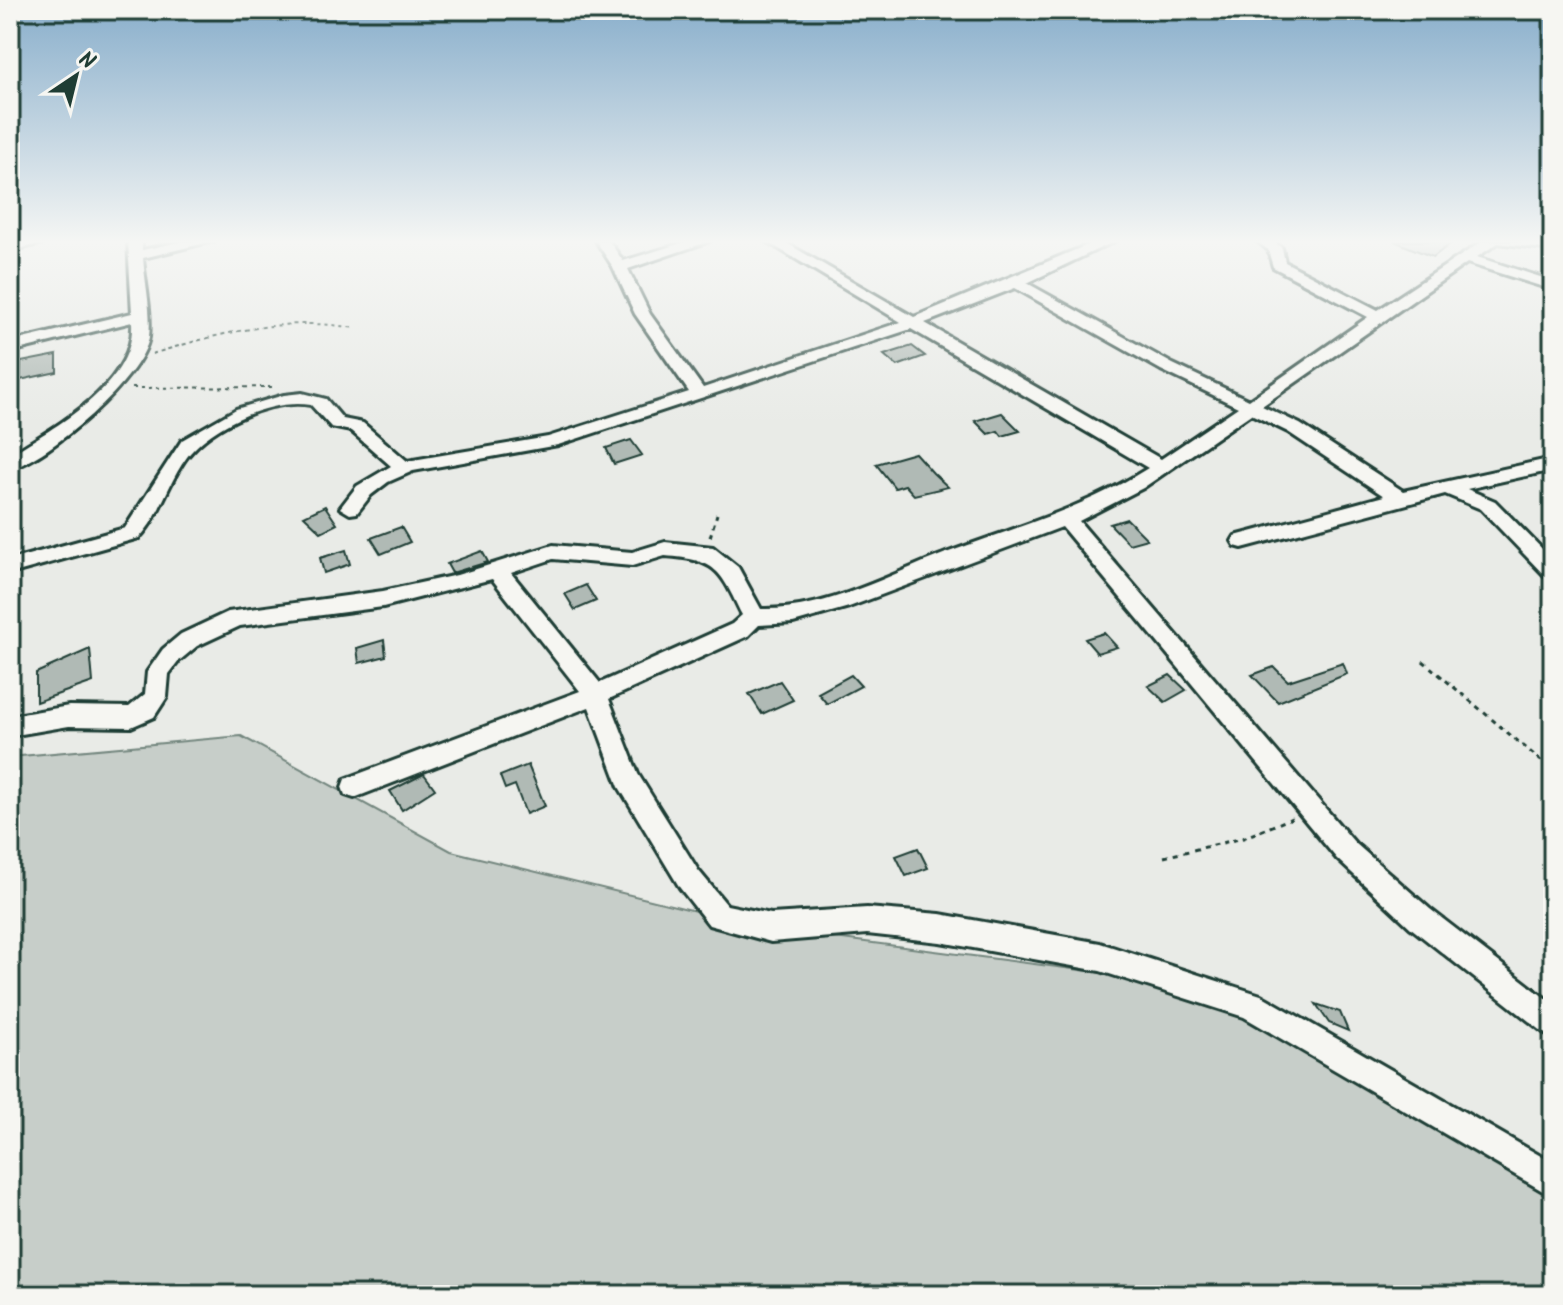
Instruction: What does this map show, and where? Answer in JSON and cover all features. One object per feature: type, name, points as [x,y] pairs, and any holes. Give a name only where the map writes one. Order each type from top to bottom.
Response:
[{"type":"street","points":[[10,463],[55,434],[118,381],[133,361],[141,337],[137,302]]},
{"type":"street","points":[[637,302],[699,394]]},
{"type":"street","points":[[875,302],[1159,466]]},
{"type":"street","points":[[350,508],[358,494],[374,482],[406,468],[466,453],[514,450],[914,325],[971,302]]},
{"type":"street","points":[[1051,302],[1167,367],[1304,434],[1400,498]]},
{"type":"street","points":[[1351,302],[1380,317]]},
{"type":"street","points":[[754,617],[769,620],[847,599],[997,540],[1067,520],[1136,484],[1402,302]]},
{"type":"street","points":[[10,347],[137,316]]},
{"type":"street","points":[[10,567],[132,533],[143,523],[152,498],[182,451],[198,437],[224,420],[304,399],[317,401],[339,424],[358,427],[379,450],[406,468]]},
{"type":"street","points":[[1242,541],[1400,498],[1553,464]]},
{"type":"street","points":[[1449,488],[1488,505],[1528,542],[1553,572]]},
{"type":"street","points":[[1067,520],[1310,810],[1395,898],[1553,1022]]},
{"type":"street","points":[[10,726],[69,716],[131,717],[156,697],[158,672],[171,655],[189,640],[236,618],[383,599],[565,551],[632,559],[665,549],[706,552],[731,572],[754,617]]},
{"type":"street","points":[[497,570],[596,695],[628,779],[689,879],[719,916],[771,928],[867,921],[940,928],[1100,957],[1251,1005],[1553,1181]]},
{"type":"street","points":[[354,787],[596,695],[740,630],[754,617]]},
{"type":"path","points":[[133,361],[193,341],[276,322],[321,320],[355,328]]},
{"type":"path","points":[[118,381],[136,390],[198,385],[276,387],[304,399]]},
{"type":"path","points":[[1423,661],[1553,771]]},
{"type":"path","points":[[1164,857],[1265,831],[1310,810]]},
{"type":"shaded area","points":[[241,736],[451,851],[773,930],[1227,989],[1553,1167],[1553,1295],[10,1295],[10,757]]},
{"type":"building","points":[[912,346],[925,356],[897,366],[884,355]]},
{"type":"building","points":[[57,355],[57,372],[20,380],[21,362]]},
{"type":"building","points":[[1002,413],[1020,431],[1002,436],[998,431],[988,434],[975,421]]},
{"type":"building","points":[[631,440],[642,455],[614,464],[606,448]]},
{"type":"building","points":[[915,453],[948,487],[914,495],[905,485],[895,488],[876,464]]},
{"type":"building","points":[[325,506],[337,524],[321,532],[304,516]]},
{"type":"building","points":[[1127,519],[1147,539],[1129,544],[1110,524]]},
{"type":"building","points":[[401,527],[410,542],[381,554],[371,538]]},
{"type":"building","points":[[346,550],[350,564],[324,573],[320,558]]},
{"type":"building","points":[[482,551],[488,562],[452,573],[447,564]]},
{"type":"building","points":[[586,585],[596,601],[575,610],[565,594]]},
{"type":"building","points":[[1104,633],[1117,647],[1097,653],[1085,639]]},
{"type":"building","points":[[384,640],[386,656],[359,663],[357,648]]},
{"type":"building","points":[[90,649],[93,682],[36,702],[36,673]]},
{"type":"building","points":[[1343,663],[1347,674],[1278,702],[1252,675],[1274,667],[1288,681]]},
{"type":"building","points":[[851,675],[861,686],[827,704],[818,693]]},
{"type":"building","points":[[1170,675],[1186,690],[1165,702],[1148,686]]},
{"type":"building","points":[[780,681],[793,700],[762,714],[749,694]]},
{"type":"building","points":[[528,765],[545,806],[526,814],[515,785],[505,789],[500,776]]},
{"type":"building","points":[[424,774],[435,789],[402,810],[390,791]]},
{"type":"building","points":[[918,848],[928,868],[906,876],[896,856]]},
{"type":"building","points":[[1316,1004],[1340,1012],[1348,1031],[1329,1023]]}]
